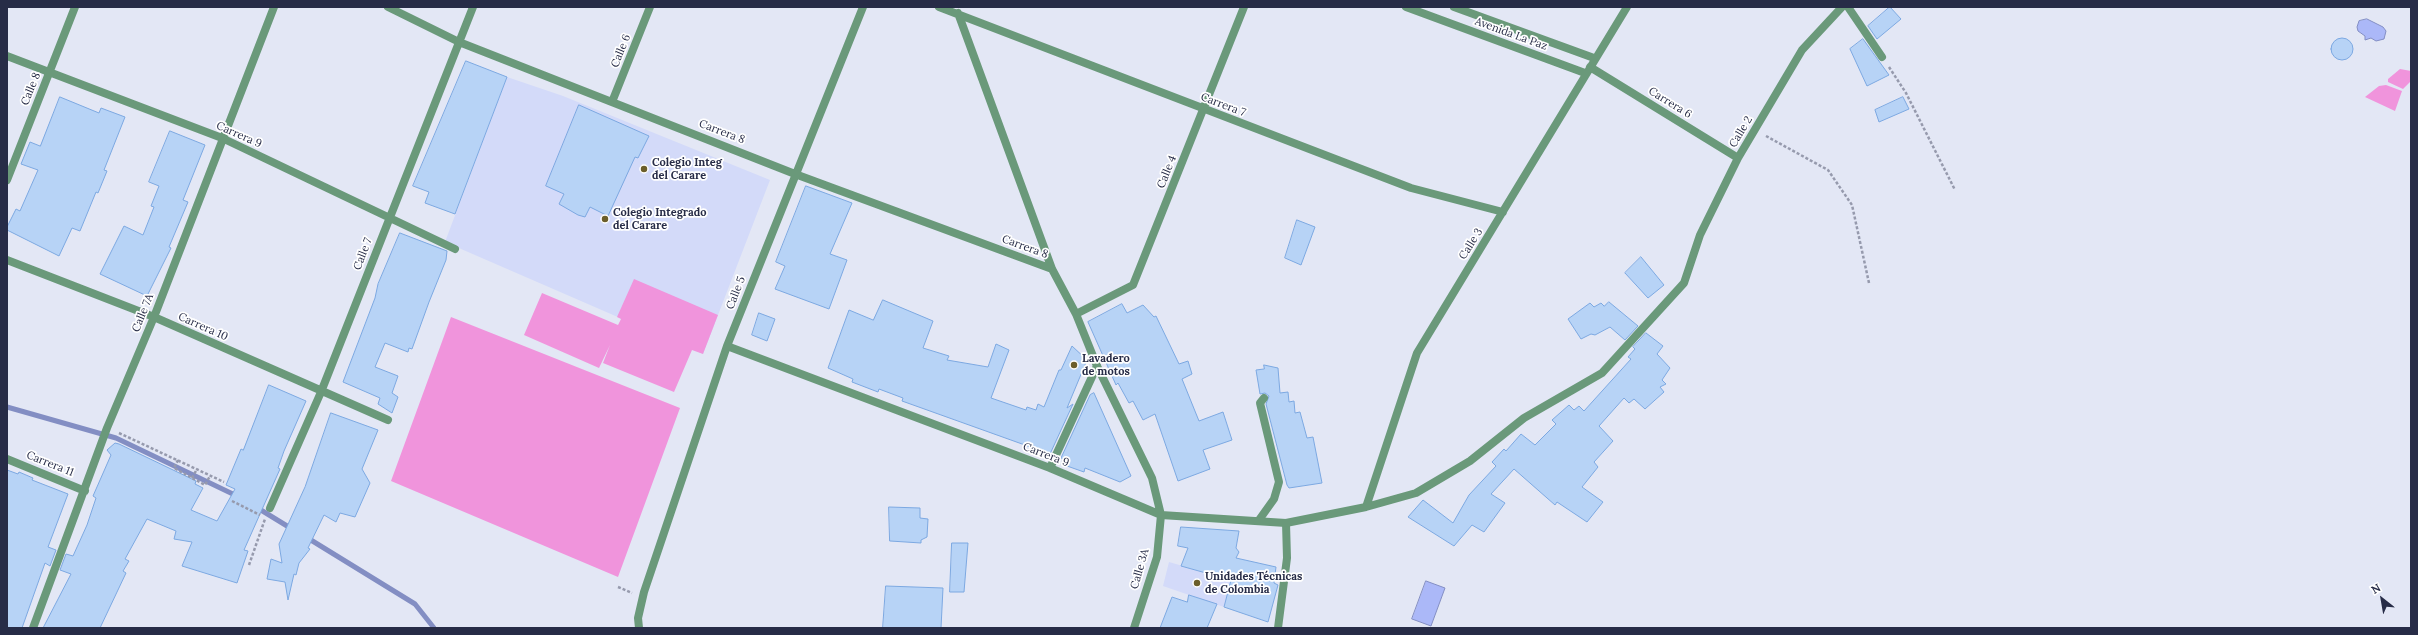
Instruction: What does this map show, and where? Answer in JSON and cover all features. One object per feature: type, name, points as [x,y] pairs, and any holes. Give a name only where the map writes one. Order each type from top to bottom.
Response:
[{"type":"street","name":"Calle 8","points":[[8,174],[75,7]]},
{"type":"street","name":"Calle 7A","points":[[33,628],[104,440],[107,428],[154,317],[222,138],[274,7]]},
{"type":"street","name":"Carrera 8","points":[[388,7],[459,42],[795,174],[1052,269]]},
{"type":"street","name":"Calle 7","points":[[270,508],[321,392],[473,7]]},
{"type":"street","name":"Calle 6","points":[[612,102],[650,7]]},
{"type":"street","name":"Calle 5","points":[[639,628],[638,618],[644,592],[727,346],[863,7]]},
{"type":"street","name":"Carrera 7","points":[[939,7],[958,13],[1203,109],[1411,188],[1503,212]]},
{"type":"street","name":"Calle 4","points":[[1076,314],[1134,285],[1244,7]]},
{"type":"street","name":"Avenida La Paz","points":[[1406,7],[1588,70]]},
{"type":"street","points":[[1454,7],[1594,58]]},
{"type":"street","name":"Calle 3","points":[[1366,507],[1417,353],[1503,212],[1594,58],[1627,7]]},
{"type":"street","name":"Calle 2","points":[[1684,283],[1700,235],[1738,158],[1802,50],[1842,7]]},
{"type":"street","points":[[1848,7],[1882,57]]},
{"type":"street","points":[[958,13],[1052,269],[1076,314],[1097,366],[1152,478],[1162,514]]},
{"type":"street","name":"Carrera 9","points":[[7,56],[222,138],[455,249]]},
{"type":"street","name":"Carrera 6","points":[[1588,70],[1738,158]]},
{"type":"street","name":"Carrera 10","points":[[7,260],[154,317],[321,392],[388,420]]},
{"type":"street","name":"Carrera 9","points":[[727,346],[1050,468],[1162,514],[1195,518],[1259,520],[1286,523],[1366,507],[1416,493],[1470,461],[1524,418],[1602,374],[1684,283]]},
{"type":"street","points":[[1050,468],[1097,366]]},
{"type":"street","points":[[1259,520],[1274,499],[1279,482],[1260,403],[1264,398]]},
{"type":"street","name":"Carrera 11","points":[[7,459],[85,491]]},
{"type":"street","name":"Calle 3A","points":[[1134,628],[1157,557],[1162,514]]},
{"type":"street","points":[[1278,628],[1286,558],[1286,523]]},
{"type":"path","points":[[1882,57],[1906,93],[1955,190]]},
{"type":"path","points":[[1755,130],[1828,170],[1852,205],[1869,283]]},
{"type":"path","points":[[107,428],[224,482]]},
{"type":"path","points":[[178,460],[174,468],[205,486],[210,476]]},
{"type":"path","points":[[192,478],[197,469]]},
{"type":"path","points":[[232,501],[266,518],[249,565]]},
{"type":"shaded area","points":[[2400,69],[2411,71],[2411,81],[2403,89],[2388,82],[2388,79]]},
{"type":"shaded area","name":"Colegio Integrado del Carare","points":[[507,77],[563,96],[770,180],[703,354],[445,242]]},
{"type":"shaded area","points":[[2386,85],[2402,91],[2395,111],[2365,97],[2379,86]]},
{"type":"shaded area","points":[[634,279],[718,315],[703,354],[692,350],[674,392],[603,363],[610,345],[599,368],[524,335],[542,293],[618,325],[621,319],[617,317]]},
{"type":"shaded area","points":[[451,317],[680,408],[618,577],[391,481]]},
{"type":"shaded area","name":"Unidades Técnicas de Colombia","points":[[1169,562],[1231,580],[1224,607],[1163,586]]},
{"type":"water","points":[[2367,19],[2383,27],[2386,31],[2384,39],[2376,41],[2371,38],[2365,40],[2365,36],[2358,31],[2357,27],[2359,21]]},
{"type":"water","points":[[1426,581],[1445,588],[1431,626],[1412,619]]},
{"type":"building","points":[[1890,7],[1901,19],[1877,39],[1868,26]]},
{"type":"building","points":[[2342,38],[2350,41],[2353,49],[2350,57],[2342,60],[2334,57],[2331,49],[2334,41]]},
{"type":"building","points":[[1863,39],[1889,75],[1867,86],[1850,49]]},
{"type":"building","points":[[466,61],[507,77],[455,214],[425,203],[429,192],[413,186]]},
{"type":"building","points":[[60,97],[99,113],[101,108],[125,117],[104,170],[107,171],[98,193],[96,192],[80,231],[72,228],[59,256],[7,230],[7,227],[16,209],[20,211],[38,170],[21,164],[30,142],[40,146]]},
{"type":"building","points":[[1903,97],[1909,109],[1879,122],[1875,110]]},
{"type":"building","points":[[579,105],[649,136],[638,158],[635,157],[608,216],[590,207],[585,217],[578,215],[559,204],[564,194],[546,186]]},
{"type":"building","points":[[170,131],[205,145],[183,200],[188,202],[169,247],[171,248],[147,296],[100,274],[124,226],[143,235],[154,207],[151,206],[159,186],[149,182]]},
{"type":"building","points":[[806,186],[852,203],[830,254],[847,260],[829,309],[775,289],[785,266],[776,262]]},
{"type":"building","points":[[1297,220],[1315,227],[1301,265],[1285,258]]},
{"type":"building","points":[[400,233],[447,251],[446,260],[412,349],[409,348],[408,352],[385,343],[375,367],[398,376],[392,393],[398,397],[392,413],[378,404],[380,398],[343,382],[375,298],[378,284]]},
{"type":"building","points":[[1641,257],[1664,285],[1648,298],[1625,273]]},
{"type":"building","points":[[883,300],[933,321],[923,348],[949,356],[947,360],[988,367],[996,344],[1009,350],[991,398],[1026,410],[1027,407],[1036,410],[1038,404],[1044,407],[1059,370],[1061,370],[1072,346],[1087,360],[1067,408],[1073,404],[1050,454],[902,401],[903,398],[879,389],[878,392],[852,382],[853,379],[828,368],[849,310],[873,320]]},
{"type":"building","points":[[1609,302],[1638,326],[1625,340],[1610,327],[1595,335],[1591,334],[1581,339],[1568,319],[1590,303],[1594,307],[1601,303],[1604,306]]},
{"type":"building","points":[[1122,304],[1127,313],[1143,305],[1154,317],[1156,316],[1179,364],[1188,361],[1192,374],[1182,379],[1199,421],[1223,412],[1232,440],[1203,450],[1210,469],[1178,481],[1155,414],[1143,420],[1133,401],[1129,403],[1118,383],[1116,385],[1088,322]]},
{"type":"building","points":[[759,313],[775,319],[767,341],[752,335]]},
{"type":"building","points":[[1646,333],[1663,346],[1657,354],[1670,368],[1662,380],[1666,384],[1660,387],[1664,392],[1645,409],[1634,399],[1629,403],[1624,398],[1599,426],[1613,441],[1594,462],[1598,467],[1582,487],[1603,502],[1587,522],[1557,502],[1555,505],[1514,469],[1491,494],[1505,503],[1484,532],[1472,525],[1454,546],[1408,517],[1423,500],[1453,523],[1469,495],[1496,466],[1492,462],[1504,449],[1506,451],[1521,434],[1535,445],[1556,424],[1552,420],[1569,405],[1574,410],[1579,406],[1584,411],[1631,359],[1628,357],[1635,349],[1633,347]]},
{"type":"building","points":[[1264,365],[1278,368],[1280,393],[1288,392],[1289,402],[1294,401],[1295,413],[1300,412],[1307,438],[1313,437],[1322,483],[1289,488],[1287,485],[1266,404],[1269,396],[1265,393],[1260,394],[1256,370],[1264,369]]},
{"type":"building","points":[[269,385],[306,401],[284,451],[278,468],[280,469],[244,550],[248,551],[237,583],[182,566],[192,542],[174,539],[176,531],[147,519],[125,559],[129,561],[123,571],[126,573],[100,628],[43,628],[71,574],[60,570],[66,554],[73,556],[87,525],[96,498],[93,496],[111,455],[107,450],[115,443],[119,444],[196,481],[195,484],[203,488],[191,510],[217,521],[235,489],[226,485],[241,449],[243,450]]},
{"type":"building","points":[[1094,393],[1131,476],[1120,482],[1085,468],[1084,472],[1067,466],[1068,461],[1061,458],[1090,395]]},
{"type":"building","points":[[331,413],[378,430],[362,469],[370,483],[355,517],[340,513],[336,522],[324,515],[308,548],[310,549],[299,563],[296,575],[294,574],[288,600],[285,582],[267,579],[271,559],[282,563],[279,544],[305,487]]},
{"type":"building","points":[[7,470],[18,474],[19,472],[33,478],[32,480],[68,494],[48,547],[56,550],[50,566],[45,563],[22,628],[7,628]]},
{"type":"building","points":[[889,507],[920,508],[920,518],[928,519],[927,537],[921,540],[921,543],[890,541]]},
{"type":"building","points":[[1181,527],[1239,531],[1236,548],[1239,552],[1236,558],[1276,567],[1274,583],[1278,585],[1268,622],[1224,607],[1231,580],[1181,566],[1188,548],[1178,546]]},
{"type":"building","points":[[952,543],[968,543],[964,592],[950,592]]},
{"type":"building","points":[[886,586],[943,588],[941,628],[883,628]]},
{"type":"building","points":[[1189,595],[1217,604],[1207,628],[1160,628],[1172,597],[1187,602]]},
{"type":"waterway","points":[[7,407],[116,438],[237,496]]},
{"type":"waterway","points":[[256,507],[292,529]]},
{"type":"waterway","points":[[306,537],[415,604],[434,628]]},
{"type":"place","name":"Colegio Integ del Carare","points":[[644,169]]},
{"type":"place","name":"Colegio Integrado del Carare","points":[[605,219]]},
{"type":"place","name":"Lavadero de motos","points":[[1074,365]]},
{"type":"place","name":"Unidades Técnicas de Colombia","points":[[1197,583]]}]
